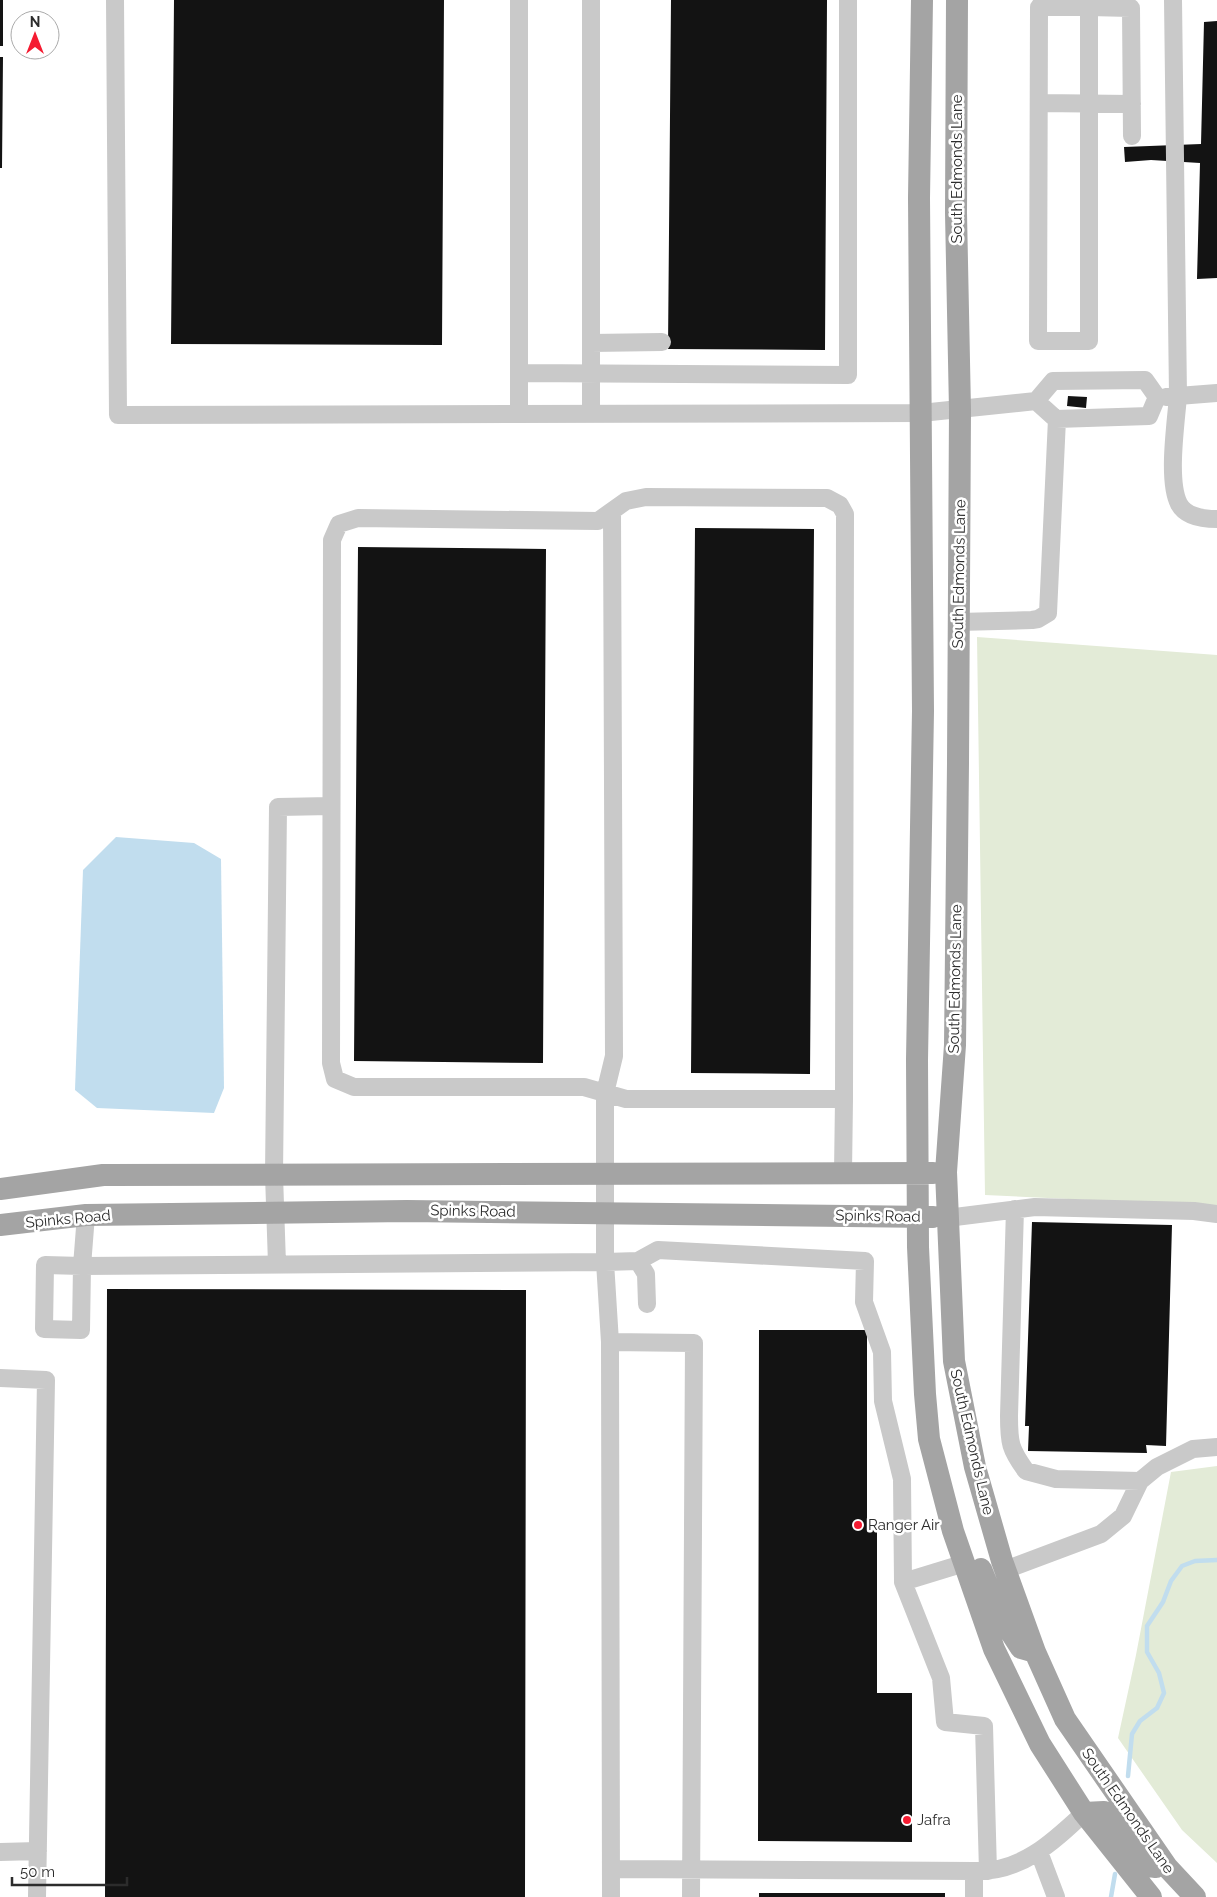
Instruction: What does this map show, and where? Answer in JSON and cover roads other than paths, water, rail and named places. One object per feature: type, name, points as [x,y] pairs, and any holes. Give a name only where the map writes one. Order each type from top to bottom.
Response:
[{"type":"main road","name":"South Edmonds Lane","points":[[922,0],[919,198],[923,710],[917,1046],[918,1216],[924,1394],[929,1439],[953,1531],[994,1649],[1040,1744],[1084,1813],[1151,1897]]},
{"type":"main road","name":"South Edmonds Lane","points":[[957,0],[956,213],[960,410],[955,1045],[946,1172],[954,1361],[975,1466],[1005,1570],[1035,1652],[1065,1718],[1166,1868],[1195,1897]]},
{"type":"main road","points":[[922,588],[959,597]]},
{"type":"main road","points":[[0,1189],[103,1175],[946,1172]]},
{"type":"main road","name":"Spinks Road","points":[[0,1225],[86,1215],[274,1212],[416,1211],[918,1216],[947,1218]]},
{"type":"main road","points":[[965,1563],[982,1569],[999,1614],[1010,1634],[1021,1648],[1035,1652]]},
{"type":"main road","points":[[1084,1813],[1104,1812],[1149,1866],[1166,1868]]},
{"type":"lane","points":[[115,0],[118,415],[921,413],[1036,401],[1053,381],[1145,380],[1158,397]]},
{"type":"lane","points":[[519,0],[519,413]]},
{"type":"lane","points":[[591,0],[591,413]]},
{"type":"lane","points":[[520,373],[848,375],[848,0]]},
{"type":"lane","points":[[1173,0],[1178,396],[1173,484],[1179,506],[1188,513],[1202,519],[1217,519]]},
{"type":"lane","points":[[1089,3],[1089,341],[1038,341],[1039,7],[1089,3],[1131,8],[1132,136]]},
{"type":"lane","points":[[1039,104],[1132,104]]},
{"type":"lane","points":[[590,343],[662,342]]},
{"type":"lane","points":[[1158,397],[1217,393]]},
{"type":"lane","points":[[1036,401],[1057,419],[1149,416],[1158,397]]},
{"type":"lane","points":[[958,622],[1032,620],[1048,613],[1057,419]]},
{"type":"lane","points":[[844,1100],[626,1099],[584,1087],[354,1087],[335,1079],[331,1063],[332,540],[339,524],[358,518],[598,521],[626,501],[646,497],[827,498],[840,505],[845,514],[844,1173]]},
{"type":"lane","points":[[612,511],[614,1056],[605,1093],[605,1262],[610,1342],[612,1897]]},
{"type":"lane","points":[[277,1264],[274,1175],[278,807],[331,806]]},
{"type":"lane","points":[[947,1218],[1035,1207],[1194,1211],[1217,1214]]},
{"type":"lane","points":[[1015,1209],[1008,1416],[1009,1442],[1014,1454],[1026,1471],[1056,1478],[1140,1481]]},
{"type":"lane","points":[[86,1215],[82,1266],[605,1262],[638,1261],[658,1250],[864,1261],[864,1302],[882,1352],[884,1401],[902,1479],[903,1582],[941,1678],[945,1722],[984,1726],[981,1871],[974,1897]]},
{"type":"lane","points":[[638,1261],[646,1274],[647,1304]]},
{"type":"lane","points":[[610,1342],[694,1343],[691,1897]]},
{"type":"lane","points":[[0,1378],[46,1380],[37,1897]]},
{"type":"lane","points":[[1005,1570],[1101,1534],[1123,1516],[1140,1481],[1158,1467],[1193,1449],[1217,1446]]},
{"type":"lane","points":[[903,1582],[965,1563]]},
{"type":"lane","points":[[611,1869],[999,1870],[1040,1852],[1084,1813]]},
{"type":"lane","points":[[0,1852],[38,1851]]},
{"type":"lane","points":[[1040,1852],[1056,1897]]},
{"type":"water","points":[[116,837],[194,843],[221,859],[224,1088],[214,1113],[97,1108],[75,1090],[83,870]]},
{"type":"waterway","points":[[1128,1776],[1132,1734],[1140,1721],[1157,1708],[1164,1693],[1159,1673],[1147,1652],[1147,1626],[1163,1602],[1171,1581],[1182,1566],[1195,1561],[1217,1560]]},
{"type":"waterway","points":[[1111,1897],[1115,1874]]},
{"type":"place","name":"Ranger Air","points":[[858,1525]]},
{"type":"place","name":"Jafra","points":[[907,1820]]}]
